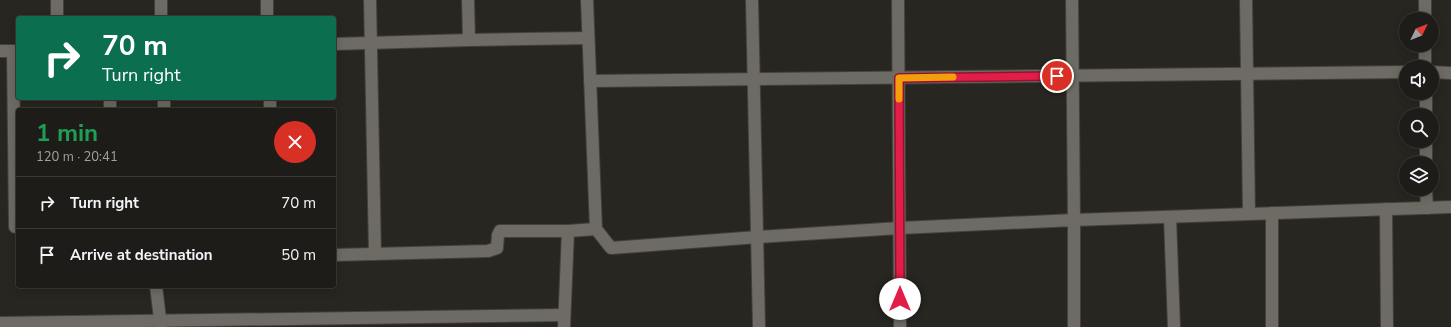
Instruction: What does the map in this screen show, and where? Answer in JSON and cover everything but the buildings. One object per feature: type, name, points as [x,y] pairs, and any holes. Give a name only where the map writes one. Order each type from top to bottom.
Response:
[{"type":"street","points":[[57,0],[57,16]]},
{"type":"street","points":[[161,0],[162,16]]},
{"type":"street","points":[[267,0],[268,16]]},
{"type":"street","points":[[370,0],[375,254]]},
{"type":"street","points":[[468,0],[469,40]]},
{"type":"street","points":[[587,0],[596,229],[611,248],[900,228],[1451,206]]},
{"type":"street","points":[[752,0],[759,327]]},
{"type":"street","points":[[898,0],[900,327]]},
{"type":"street","points":[[1072,0],[1074,327]]},
{"type":"street","points":[[1246,0],[1249,214]]},
{"type":"street","points":[[1425,0],[1425,12]]},
{"type":"street","points":[[336,44],[588,38]]},
{"type":"street","points":[[0,51],[15,51],[15,227]]},
{"type":"street","points":[[590,81],[1399,72]]},
{"type":"street","points":[[1439,72],[1451,73]]},
{"type":"street","points":[[1426,196],[1426,208]]},
{"type":"street","points":[[1386,209],[1387,327]]},
{"type":"street","points":[[1272,213],[1272,327]]},
{"type":"street","points":[[1170,217],[1174,327]]},
{"type":"street","points":[[336,255],[488,251],[497,248],[500,230],[568,231],[596,229]]},
{"type":"street","points":[[0,323],[161,324],[564,321],[568,231]]},
{"type":"street","points":[[156,288],[161,324]]},
{"type":"slow traffic","points":[[899,99],[899,78],[953,77]]},
{"type":"route","points":[[900,299],[899,78],[1057,76]]}]
